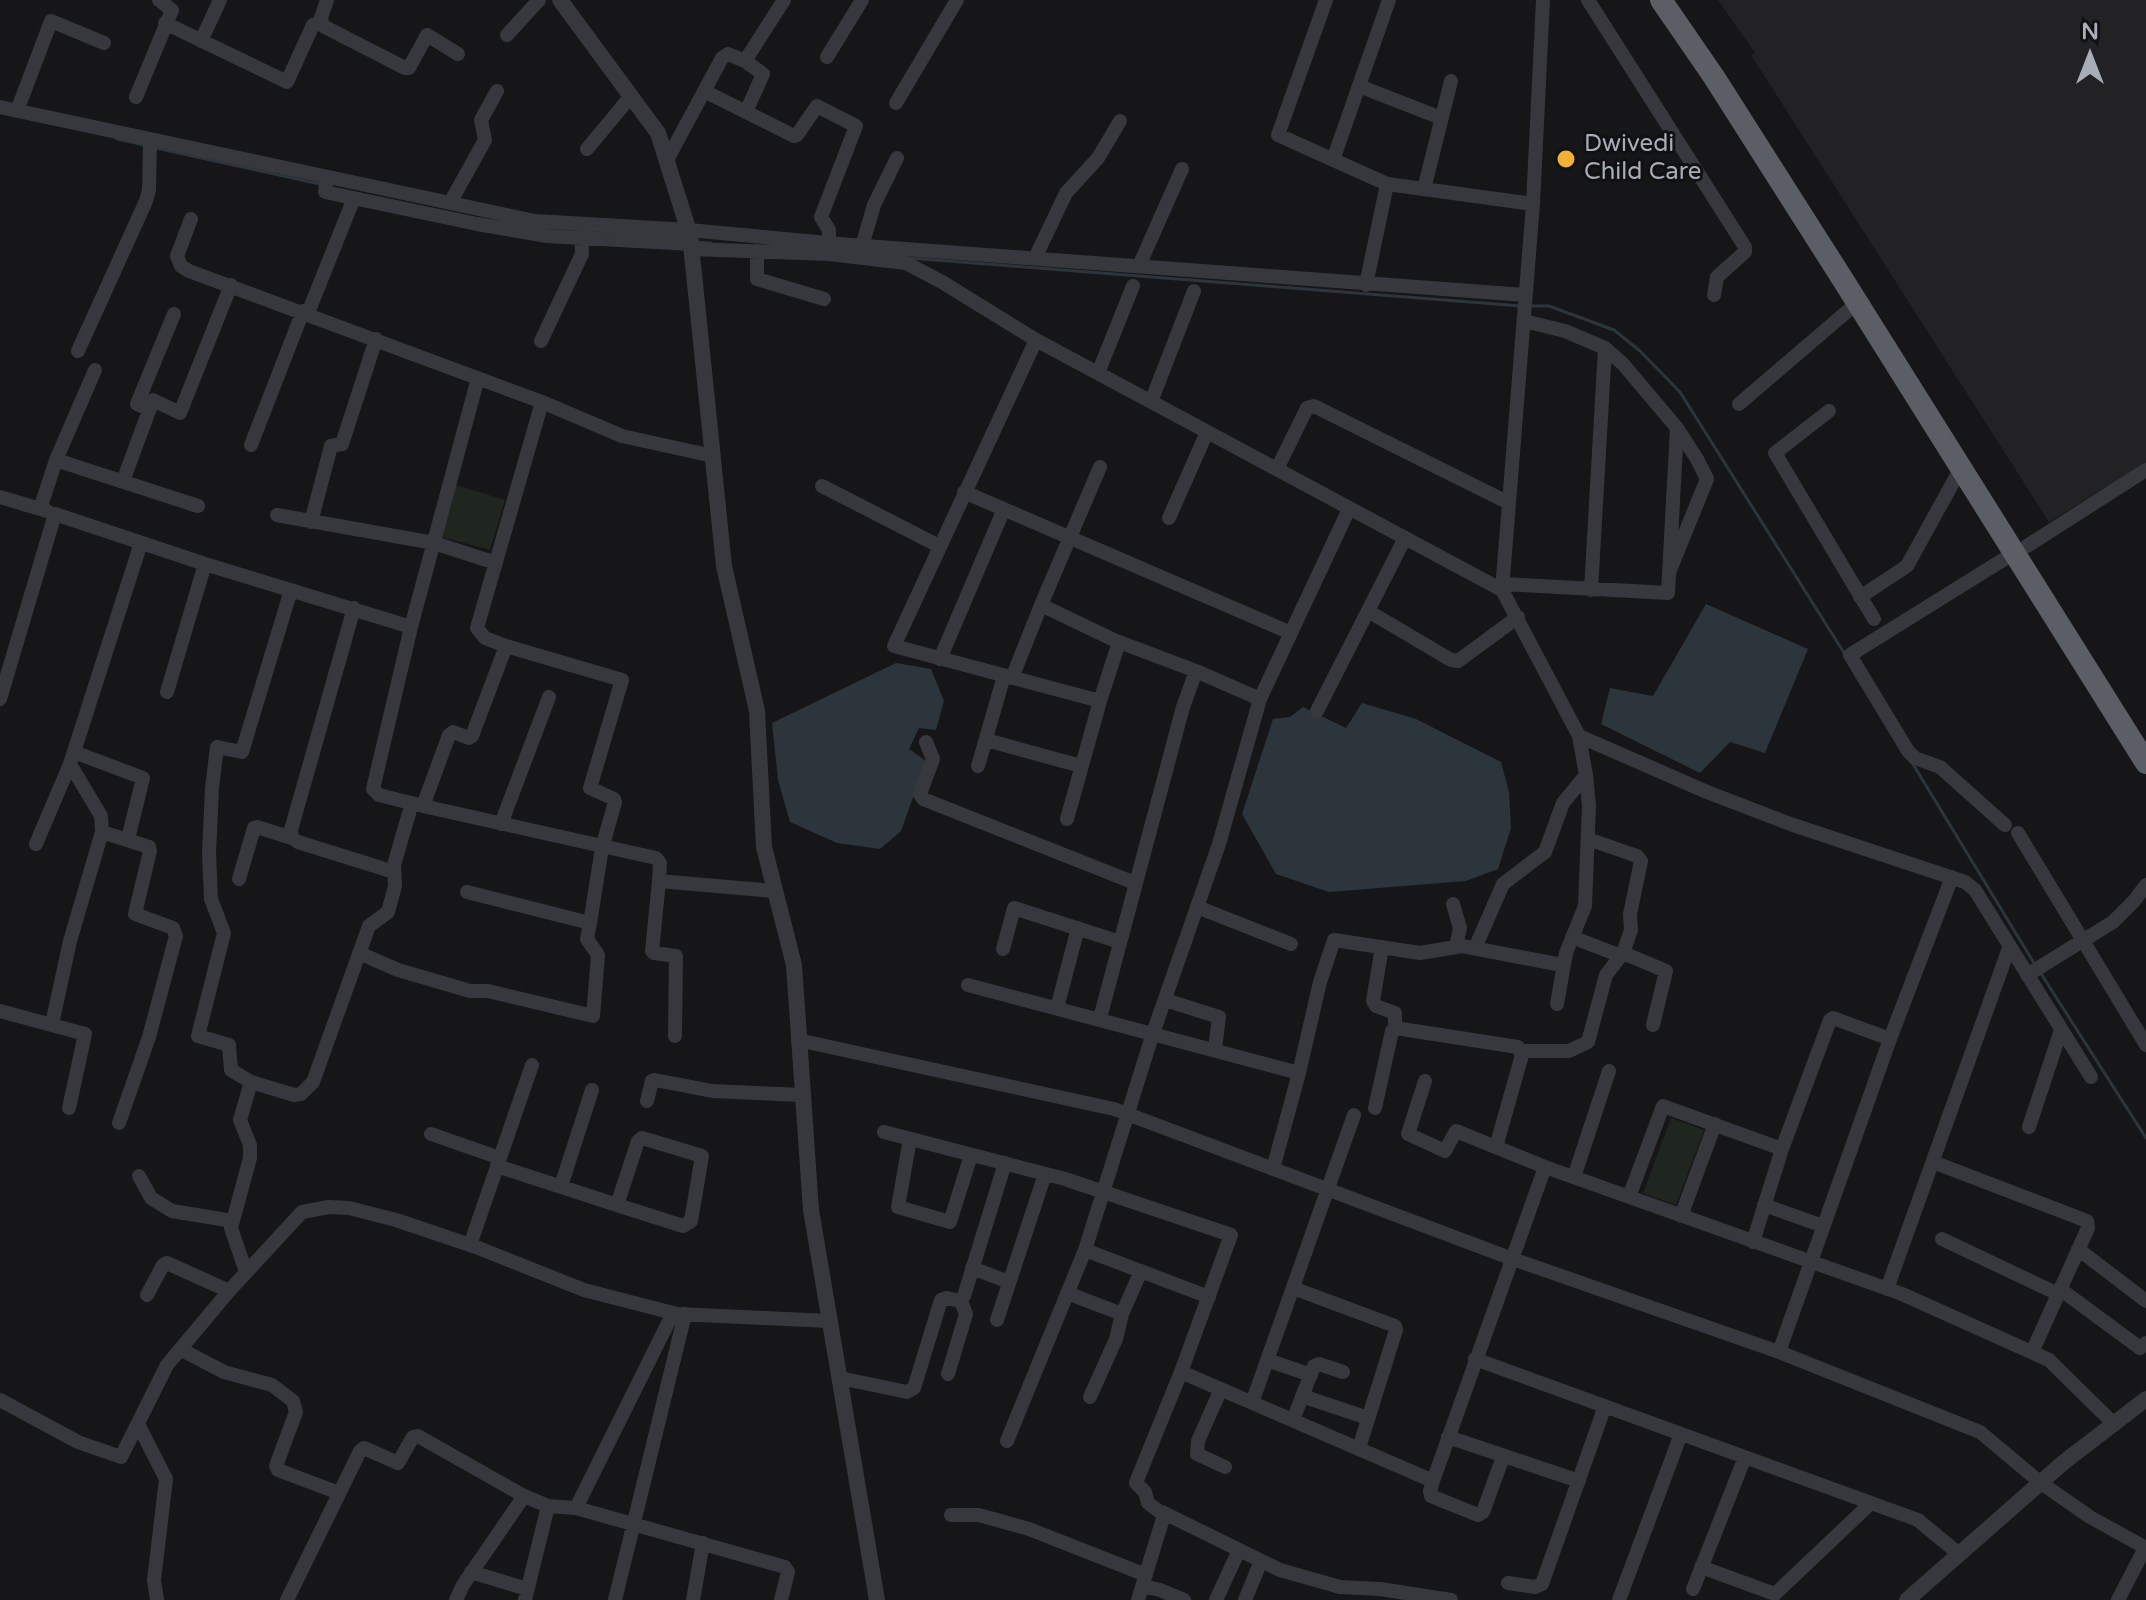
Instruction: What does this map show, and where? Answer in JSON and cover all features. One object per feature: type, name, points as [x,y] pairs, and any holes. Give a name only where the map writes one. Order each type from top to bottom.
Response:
[{"type":"highway","points":[[1661,0],[1714,77],[1961,468],[2146,735]]},
{"type":"highway","points":[[1679,0],[1736,82],[2146,763]]},
{"type":"street","points":[[136,97],[172,10],[159,0]]},
{"type":"street","points":[[201,41],[220,0]]},
{"type":"street","points":[[321,22],[327,0]]},
{"type":"street","points":[[507,35],[539,0]]},
{"type":"street","points":[[560,0],[658,133],[691,240],[724,566],[757,711],[764,847],[794,965],[811,1210],[877,1600]]},
{"type":"street","points":[[745,61],[784,0]]},
{"type":"street","points":[[827,57],[862,0]]},
{"type":"street","points":[[896,103],[957,0]]},
{"type":"street","points":[[1326,0],[1278,132],[1281,137],[1387,184],[1533,204]]},
{"type":"street","points":[[1333,160],[1389,0]]},
{"type":"street","points":[[1543,0],[1533,204],[1503,587],[1579,736],[1586,775],[1589,806],[1585,906],[1562,965],[1557,1004]]},
{"type":"street","points":[[1588,0],[1745,247],[1745,252],[1717,277],[1714,295]]},
{"type":"street","points":[[17,111],[51,21],[104,43]]},
{"type":"street","points":[[165,23],[287,82],[313,25],[321,22]]},
{"type":"street","points":[[321,22],[323,26],[407,69],[427,35],[458,54]]},
{"type":"street","points":[[667,160],[724,55],[745,61],[763,74],[746,112]]},
{"type":"street","points":[[1424,189],[1451,81]]},
{"type":"street","points":[[1359,86],[1441,118]]},
{"type":"street","points":[[450,203],[485,140],[481,120],[497,91]]},
{"type":"street","points":[[704,91],[794,136],[817,106],[856,126],[821,217],[829,230],[829,243]]},
{"type":"street","points":[[587,149],[631,96]]},
{"type":"street","points":[[0,107],[149,144],[326,182],[450,203],[581,231]]},
{"type":"street","points":[[1035,258],[1066,193],[1098,158],[1120,121]]},
{"type":"street","points":[[78,351],[146,201],[149,190],[149,144]]},
{"type":"street","points":[[862,246],[874,205],[897,158]]},
{"type":"street","points":[[1139,266],[1182,169]]},
{"type":"street","points":[[326,182],[354,198],[505,229],[581,231],[691,240],[829,243],[1035,258],[1366,285],[1525,307],[1605,348],[1623,364],[1677,428],[1707,479],[1670,570]]},
{"type":"street","points":[[1366,285],[1387,184]]},
{"type":"street","points":[[251,445],[354,198]]},
{"type":"street","points":[[191,219],[177,256],[181,266],[542,402],[622,436],[713,456]]},
{"type":"street","points":[[541,341],[582,254],[581,231]]},
{"type":"street","points":[[691,240],[757,251],[829,254],[906,263],[1036,340],[1349,509],[1503,587],[1666,595],[1669,591],[1677,428]]},
{"type":"street","points":[[757,251],[757,279],[824,299]]},
{"type":"street","points":[[123,481],[153,400],[180,413],[231,285]]},
{"type":"street","points":[[1098,373],[1133,286]]},
{"type":"street","points":[[1151,402],[1194,291]]},
{"type":"street","points":[[1739,404],[1857,303]]},
{"type":"street","points":[[149,409],[137,404],[174,314]]},
{"type":"street","points":[[311,522],[331,446],[342,444],[376,339]]},
{"type":"street","points":[[1036,340],[894,644],[1100,701]]},
{"type":"street","points":[[1591,590],[1605,348]]},
{"type":"street","points":[[40,509],[56,460],[95,370]]},
{"type":"street","points":[[478,378],[411,627],[373,789],[379,795],[418,805],[659,859],[652,951],[676,956],[675,1036]]},
{"type":"street","points":[[359,953],[398,970],[470,991],[488,991],[593,1016],[598,955],[587,939],[602,848],[615,800],[590,788],[623,681],[506,646],[485,638],[477,628],[542,402]]},
{"type":"street","points":[[1277,469],[1307,408],[1314,406],[1509,503]]},
{"type":"street","points":[[1829,411],[1775,453],[1874,619]]},
{"type":"street","points":[[1169,518],[1207,432]]},
{"type":"street","points":[[56,460],[198,506]]},
{"type":"street","points":[[978,766],[1008,677],[1100,467]]},
{"type":"street","points":[[1860,597],[1907,566],[1961,468]]},
{"type":"street","points":[[2146,470],[1850,655],[1908,751],[1915,758],[1940,767],[2011,829],[2146,1045]]},
{"type":"street","points":[[822,486],[939,546]]},
{"type":"street","points":[[964,492],[1291,633]]},
{"type":"street","points":[[0,497],[411,627]]},
{"type":"street","points":[[940,659],[1004,509]]},
{"type":"street","points":[[1007,1441],[1085,1250],[1153,1033],[1219,844],[1260,699],[1349,509]]},
{"type":"street","points":[[1,693],[55,514]]},
{"type":"street","points":[[277,515],[434,543],[496,563]]},
{"type":"street","points":[[1317,711],[1405,538]]},
{"type":"street","points":[[36,844],[72,758],[141,543]]},
{"type":"street","points":[[167,692],[205,564]]},
{"type":"street","points":[[291,590],[242,752],[219,746],[216,749],[210,888],[224,933],[198,1036],[229,1045],[231,1070],[251,1082],[294,1095],[306,1090],[319,1067],[371,922],[388,912],[395,886],[394,872],[418,805],[449,735],[453,732],[469,738],[472,736],[506,646]]},
{"type":"street","points":[[1041,605],[1119,642],[1260,699]]},
{"type":"street","points":[[292,838],[291,830],[354,608]]},
{"type":"street","points":[[1368,611],[1451,660],[1458,661],[1518,617]]},
{"type":"street","points":[[1067,819],[1119,642]]},
{"type":"street","points":[[1100,1018],[1183,707],[1196,671]]},
{"type":"street","points":[[501,824],[549,697]]},
{"type":"street","points":[[1579,736],[1707,792],[1793,825],[1965,882],[1975,890],[2009,948],[2033,971],[2061,1030],[2091,1077]]},
{"type":"street","points":[[986,740],[1081,766]]},
{"type":"street","points":[[926,742],[933,759],[920,794],[923,799],[1135,883]]},
{"type":"street","points":[[52,1024],[70,941],[102,832],[101,816],[72,758]]},
{"type":"street","points":[[72,758],[143,778],[128,839]]},
{"type":"street","points":[[1475,948],[1503,884],[1545,852],[1563,803],[1586,775]]},
{"type":"street","points":[[239,879],[254,828],[257,827],[394,872]]},
{"type":"street","points":[[102,832],[147,845],[150,851],[135,914],[173,928],[176,936],[149,1037],[119,1123]]},
{"type":"street","points":[[1395,1028],[1518,1047],[1522,1051],[1569,1051],[1588,1042],[1606,975],[1622,954],[1631,930],[1630,914],[1641,861],[1637,856],[1588,839]]},
{"type":"street","points":[[1779,1352],[1890,1039],[1952,877]]},
{"type":"street","points":[[659,881],[774,891]]},
{"type":"street","points":[[2033,971],[2122,915],[2146,885]]},
{"type":"street","points":[[467,892],[590,923]]},
{"type":"street","points":[[1453,904],[1460,928],[1456,946]]},
{"type":"street","points":[[1197,907],[1291,944]]},
{"type":"street","points":[[1003,949],[1014,908],[1120,942]]},
{"type":"street","points":[[1057,1008],[1078,928]]},
{"type":"street","points":[[1572,937],[1666,971],[1653,1025]]},
{"type":"street","points":[[1273,1169],[1332,942],[1338,939],[1420,953],[1456,946],[1562,965]]},
{"type":"street","points":[[1375,1108],[1395,1028],[1395,1013],[1376,1006],[1373,1001],[1382,947]]},
{"type":"street","points":[[1887,1289],[2009,948]]},
{"type":"street","points":[[968,985],[1299,1073]]},
{"type":"street","points":[[1165,1000],[1218,1015],[1215,1049]]},
{"type":"street","points":[[0,1011],[85,1034],[69,1108]]},
{"type":"street","points":[[1753,1242],[1782,1149],[1831,1019],[1890,1039]]},
{"type":"street","points":[[2029,1127],[2061,1030]]},
{"type":"street","points":[[798,1040],[1114,1109],[1510,1258],[1779,1352],[1980,1432],[2041,1483],[2090,1517],[2146,1548],[2118,1600]]},
{"type":"street","points":[[1496,1147],[1522,1051]]},
{"type":"street","points":[[470,1245],[532,1065]]},
{"type":"street","points":[[1574,1177],[1609,1071]]},
{"type":"street","points":[[647,1101],[652,1081],[655,1080],[712,1091],[802,1095]]},
{"type":"street","points":[[1425,1081],[1408,1134],[1446,1151],[1454,1131],[1545,1167],[1887,1289],[2033,1350],[2049,1360],[2114,1424]]},
{"type":"street","points":[[246,1272],[231,1234],[250,1158],[250,1145],[240,1120],[251,1082]]},
{"type":"street","points":[[561,1186],[592,1090]]},
{"type":"street","points":[[1629,1197],[1663,1106],[1782,1149]]},
{"type":"street","points":[[1252,1403],[1354,1115]]},
{"type":"street","points":[[1681,1216],[1715,1124]]},
{"type":"street","points":[[884,1132],[1104,1191],[1230,1233],[1181,1372],[1136,1483],[1145,1492],[1148,1503],[1280,1570],[1335,1586],[1380,1589],[1451,1600]]},
{"type":"street","points":[[431,1134],[561,1186],[617,1205],[687,1226],[691,1221],[702,1156],[642,1138],[638,1141],[617,1205]]},
{"type":"street","points":[[910,1139],[898,1207],[950,1222],[971,1155]]},
{"type":"street","points":[[1933,1162],[2084,1218],[2088,1228],[2033,1350]]},
{"type":"street","points":[[948,1374],[966,1314],[961,1301],[1005,1163]]},
{"type":"street","points":[[1503,1457],[1481,1515],[1431,1496],[1433,1481],[1475,1359],[1545,1167]]},
{"type":"street","points":[[997,1320],[1045,1174]]},
{"type":"street","points":[[139,1176],[151,1198],[172,1211],[233,1221]]},
{"type":"street","points":[[1764,1205],[1823,1226]]},
{"type":"street","points":[[0,1400],[78,1442],[119,1458],[167,1365],[229,1291],[302,1212],[314,1209],[349,1208],[470,1245],[584,1290],[679,1314],[830,1321]]},
{"type":"street","points":[[1942,1239],[2059,1291],[2140,1348],[2146,1343]]},
{"type":"street","points":[[2078,1249],[2146,1301]]},
{"type":"street","points":[[1085,1250],[1209,1297]]},
{"type":"street","points":[[147,1295],[167,1263],[229,1291]]},
{"type":"street","points":[[972,1268],[1009,1282]]},
{"type":"street","points":[[1090,1397],[1141,1271]]},
{"type":"street","points":[[1293,1288],[1395,1326],[1359,1448]]},
{"type":"street","points":[[1067,1293],[1122,1314]]},
{"type":"street","points":[[840,1378],[912,1391],[941,1300],[961,1301]]},
{"type":"street","points":[[576,1508],[679,1314]]},
{"type":"street","points":[[615,1600],[679,1314]]},
{"type":"street","points":[[180,1349],[224,1372],[272,1385],[293,1401],[296,1412],[276,1466],[278,1470],[339,1493]]},
{"type":"street","points":[[1475,1359],[1918,1520],[1959,1554]]},
{"type":"street","points":[[1267,1360],[1311,1375]]},
{"type":"street","points":[[1293,1420],[1314,1366],[1319,1364],[1343,1372]]},
{"type":"street","points":[[1181,1372],[1433,1481]]},
{"type":"street","points":[[1221,1389],[1198,1441],[1197,1454],[1225,1467]]},
{"type":"street","points":[[1302,1396],[1368,1418]]},
{"type":"street","points":[[1907,1600],[2041,1483],[2146,1399]]},
{"type":"street","points":[[1508,1583],[1535,1587],[1542,1584],[1605,1406]]},
{"type":"street","points":[[138,1424],[166,1479],[154,1580],[157,1600]]},
{"type":"street","points":[[1619,1600],[1681,1434]]},
{"type":"street","points":[[287,1600],[360,1451],[369,1449],[398,1463],[413,1437],[418,1436],[524,1496],[548,1506],[576,1508],[634,1522],[788,1569],[781,1600]]},
{"type":"street","points":[[1448,1437],[1579,1481]]},
{"type":"street","points":[[1693,1589],[1745,1457]]},
{"type":"street","points":[[456,1600],[471,1572],[524,1496]]},
{"type":"street","points":[[1701,1567],[1775,1594],[1871,1503]]},
{"type":"street","points":[[471,1572],[526,1594],[548,1506]]},
{"type":"street","points":[[1142,1587],[1163,1519],[1162,1512]]},
{"type":"street","points":[[951,1515],[979,1515],[1029,1529],[1142,1587],[1184,1600]]},
{"type":"street","points":[[693,1600],[703,1543]]},
{"type":"street","points":[[1216,1600],[1239,1550]]},
{"type":"street","points":[[1245,1600],[1261,1561]]},
{"type":"shaded area","points":[[1718,0],[2146,0],[2146,472],[2109,494],[2106,487],[2049,522],[1751,55],[1755,53]]},
{"type":"shaded area","points":[[456,485],[505,500],[490,550],[442,537]]},
{"type":"shaded area","points":[[1706,604],[1808,649],[1765,753],[1730,742],[1700,773],[1601,724],[1610,688],[1653,696]]},
{"type":"shaded area","points":[[896,663],[931,669],[944,701],[936,730],[919,728],[909,749],[926,761],[901,831],[880,849],[837,843],[790,822],[778,780],[772,723]]},
{"type":"shaded area","points":[[1362,703],[1416,719],[1501,762],[1509,792],[1511,828],[1498,869],[1466,881],[1329,892],[1276,874],[1242,814],[1273,719],[1290,717],[1303,707],[1346,728]]},
{"type":"shaded area","points":[[1671,1118],[1704,1130],[1676,1205],[1643,1193]]},
{"type":"waterway","points":[[117,139],[145,145]]},
{"type":"waterway","points":[[156,148],[320,184]]},
{"type":"waterway","points":[[695,242],[711,243]]},
{"type":"waterway","points":[[910,258],[1521,306]]},
{"type":"waterway","points":[[1528,306],[1549,306],[1614,330],[1640,351],[1680,392],[1846,656]]},
{"type":"waterway","points":[[1911,761],[2034,963]]},
{"type":"waterway","points":[[2040,972],[2146,1138]]},
{"type":"place","name":"Dwivedi Child Care","points":[[1566,159]]}]
